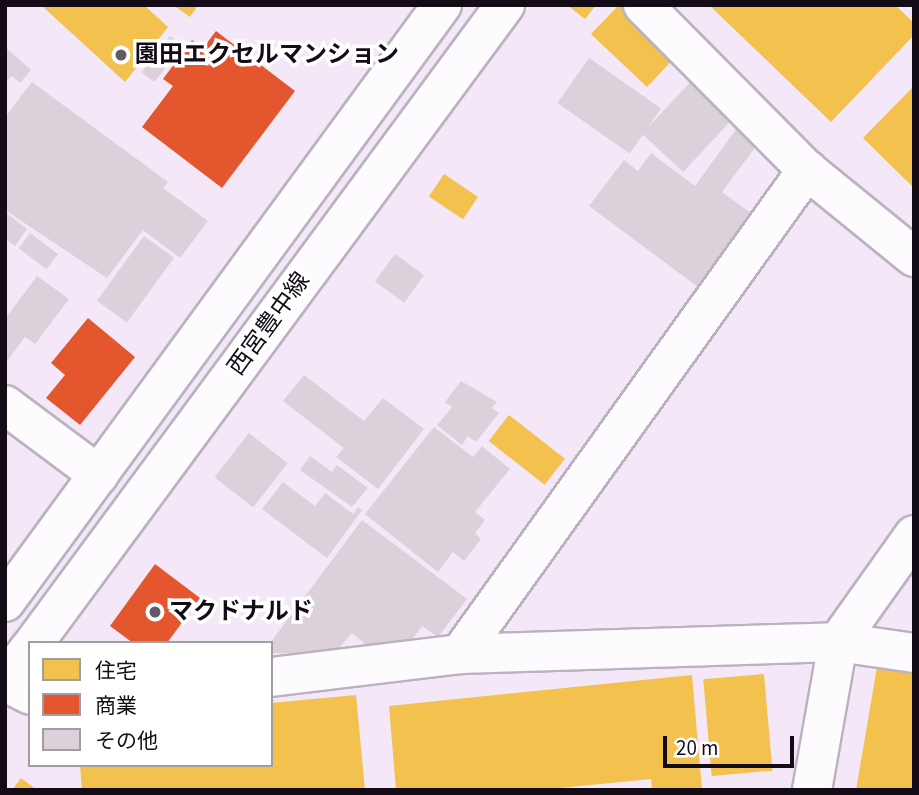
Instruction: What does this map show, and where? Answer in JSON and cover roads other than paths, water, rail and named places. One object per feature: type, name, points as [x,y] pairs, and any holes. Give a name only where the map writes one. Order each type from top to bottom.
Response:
[{"type":"street","name":"西宮豊中線","points":[[5,602],[442,5]]},
{"type":"street","name":"西宮豊中線","points":[[35,641],[505,5]]},
{"type":"street","points":[[643,5],[807,170],[914,257]]},
{"type":"street","points":[[460,654],[807,170]]},
{"type":"street","points":[[5,405],[99,475]]},
{"type":"street","points":[[812,790],[838,642],[914,535]]},
{"type":"street","points":[[273,677],[460,654],[838,642],[914,653]]},
{"type":"street","points":[[28,651],[5,682],[28,694]]},
{"type":"place","name":"園田エクセルマンション","points":[[121,55]]},
{"type":"place","name":"マクドナルド","points":[[155,612]]}]
